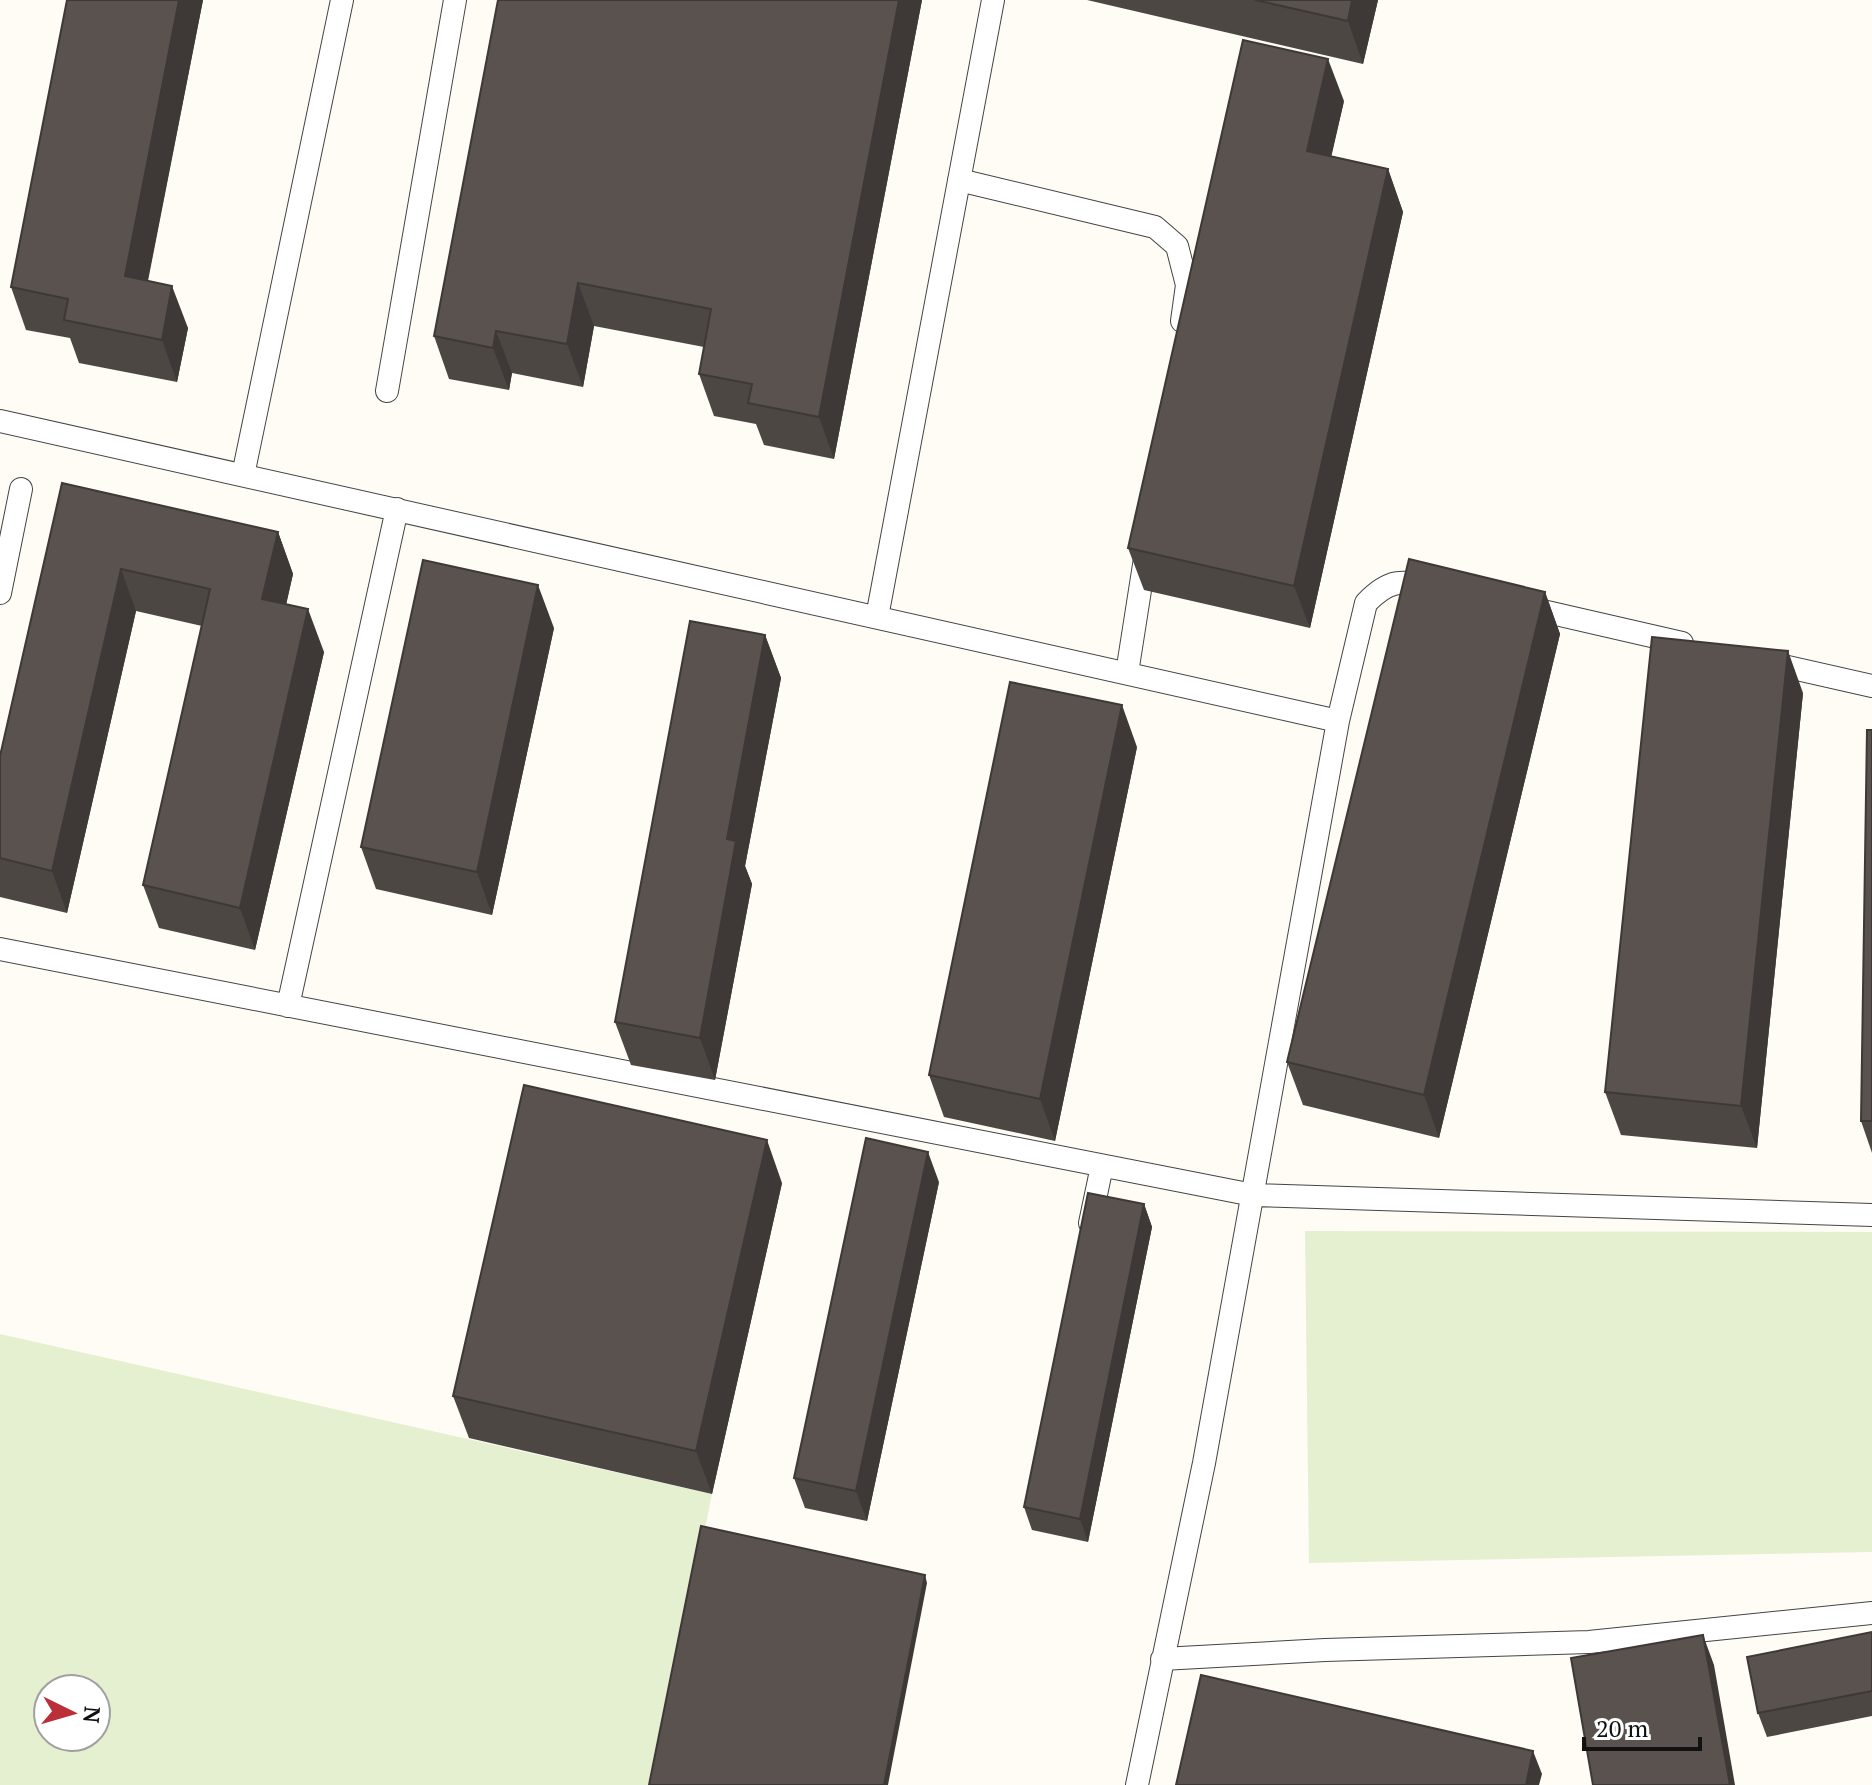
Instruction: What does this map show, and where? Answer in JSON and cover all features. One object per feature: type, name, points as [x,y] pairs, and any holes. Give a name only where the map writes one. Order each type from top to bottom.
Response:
[{"type":"lane","points":[[243,475],[342,0]]},
{"type":"lane","points":[[387,391],[455,0]]},
{"type":"lane","points":[[877,617],[993,0]]},
{"type":"lane","points":[[959,180],[1155,227],[1177,246],[1187,285],[1178,347]]},
{"type":"lane","points":[[0,421],[1338,721]]},
{"type":"lane","points":[[0,593],[21,489]]},
{"type":"lane","points":[[288,1006],[397,509]]},
{"type":"lane","points":[[1127,673],[1149,533]]},
{"type":"lane","points":[[1137,1785],[1204,1463],[1338,721],[1366,603],[1379,589],[1406,581],[1453,591]]},
{"type":"lane","points":[[1499,602],[1701,647]]},
{"type":"lane","points":[[1748,658],[1872,686]]},
{"type":"lane","points":[[0,949],[1253,1195],[1872,1215]]},
{"type":"lane","points":[[1085,1243],[1102,1166]]},
{"type":"lane","points":[[1162,1659],[1325,1650],[1589,1642],[1872,1613]]},
{"type":"green space","points":[[1305,1231],[1872,1232],[1872,1552],[1309,1563]]},
{"type":"green space","points":[[0,1334],[712,1494],[654,1785],[0,1785]]},
{"type":"building","points":[[67,0],[179,0],[125,276],[172,286],[162,340],[64,320],[68,299],[11,287]]},
{"type":"building","points":[[498,0],[899,0],[819,417],[748,403],[752,384],[699,374],[711,309],[578,283],[567,344],[496,331],[493,348],[434,336]]},
{"type":"building","points":[[1255,0],[1352,0],[1348,21]]},
{"type":"building","points":[[1243,40],[1328,59],[1307,151],[1388,169],[1294,586],[1128,548]]},
{"type":"building","points":[[62,483],[278,532],[262,599],[308,609],[240,908],[143,885],[210,589],[121,569],[52,871],[0,858],[0,756]]},
{"type":"building","points":[[1409,559],[1545,592],[1424,1095],[1287,1062]]},
{"type":"building","points":[[423,560],[538,585],[477,872],[361,847]]},
{"type":"building","points":[[690,621],[765,635],[727,839],[736,841],[700,1038],[615,1022]]},
{"type":"building","points":[[1652,637],[1788,651],[1741,1106],[1605,1092]]},
{"type":"building","points":[[1010,682],[1122,705],[1040,1099],[929,1075]]},
{"type":"building","points":[[1867,730],[1872,730],[1872,1121],[1861,1121]]},
{"type":"building","points":[[524,1085],[767,1140],[696,1451],[453,1396]]},
{"type":"building","points":[[866,1138],[928,1152],[856,1491],[794,1478]]},
{"type":"building","points":[[1088,1193],[1144,1204],[1080,1519],[1024,1507]]},
{"type":"building","points":[[701,1526],[925,1575],[884,1785],[649,1785]]},
{"type":"building","points":[[1872,1632],[1872,1691],[1758,1713],[1747,1657]]},
{"type":"building","points":[[1703,1635],[1730,1785],[1593,1785],[1571,1658]]},
{"type":"building","points":[[1201,1675],[1533,1751],[1526,1785],[1176,1785]]}]
